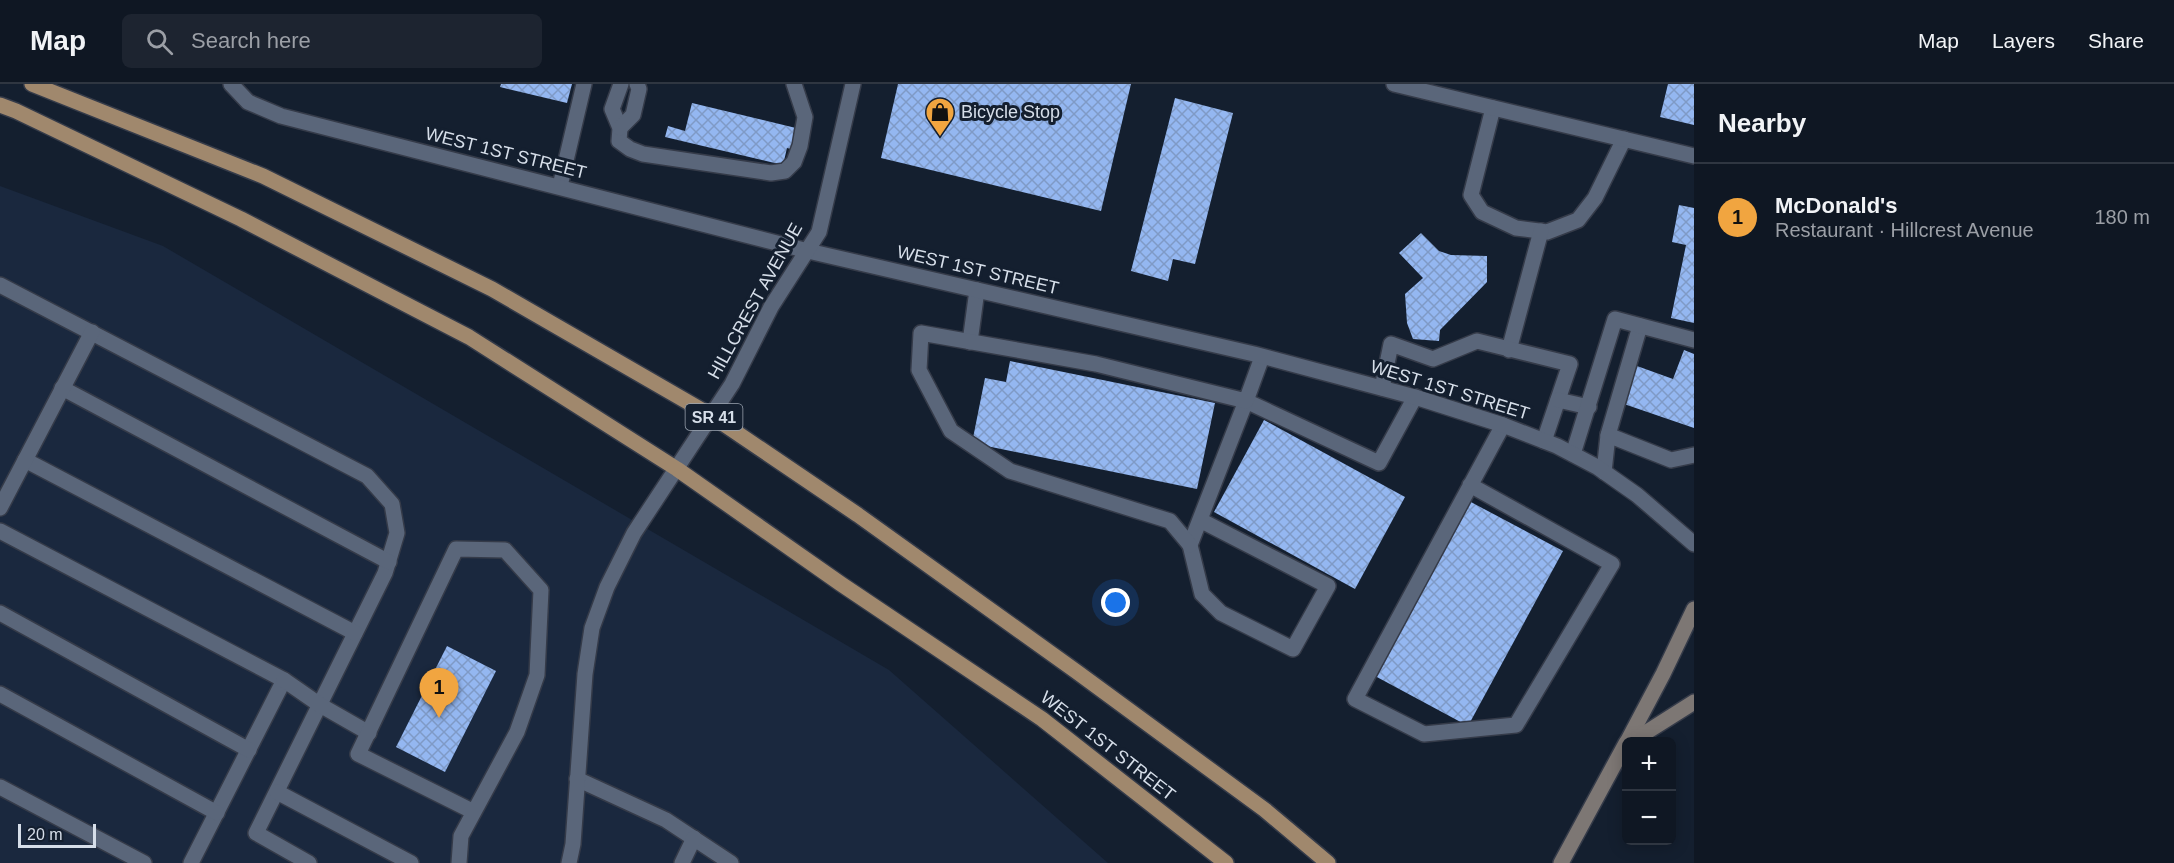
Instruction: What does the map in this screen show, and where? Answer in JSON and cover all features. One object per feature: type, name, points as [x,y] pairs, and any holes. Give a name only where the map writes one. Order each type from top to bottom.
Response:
[{"type":"main road","name":"SR 41","points":[[39,85],[284,186],[492,289],[712,416],[858,515],[1077,672],[1265,810],[1328,863]]},
{"type":"main road","name":"WEST 1ST STREET","points":[[0,105],[241,219],[469,337],[677,469],[841,584],[1042,719],[1226,863]]},
{"type":"main road","points":[[1630,737],[1664,674],[1694,609]]},
{"type":"main road","points":[[1637,737],[1694,702]]},
{"type":"main road","points":[[1561,863],[1622,752]]},
{"type":"street","name":"WEST 1ST STREET","points":[[231,84],[248,102],[281,116],[808,250],[1262,357],[1415,397],[1503,425],[1573,454],[1637,495],[1694,544]]},
{"type":"street","points":[[560,186],[584,84]]},
{"type":"street","points":[[621,84],[612,109],[620,128],[619,141],[630,149],[643,154],[771,173],[785,171],[794,162],[800,146],[805,117],[794,84]]},
{"type":"street","points":[[620,128],[633,115],[639,89],[637,84]]},
{"type":"street","name":"HILLCREST AVENUE","points":[[569,863],[573,844],[585,674],[592,628],[607,587],[634,533],[732,384],[771,307],[819,232],[853,84]]},
{"type":"street","points":[[1394,84],[1694,156]]},
{"type":"street","points":[[1493,108],[1471,195],[1482,212],[1516,228],[1547,232],[1578,220],[1594,198],[1624,139]]},
{"type":"street","points":[[1509,350],[1541,231]]},
{"type":"street","points":[[0,285],[367,476],[392,504],[397,533],[389,562],[256,833],[309,863]]},
{"type":"street","points":[[970,342],[977,290]]},
{"type":"street","points":[[1573,454],[1615,319],[1694,340]]},
{"type":"street","points":[[1604,472],[1608,435],[1640,326]]},
{"type":"street","points":[[0,508],[92,332]]},
{"type":"street","points":[[1200,520],[1328,586],[1293,649],[1221,613],[1202,594],[1190,544],[1170,521],[1010,471],[951,431],[919,370],[921,333],[1096,364],[1246,401],[1379,463],[1415,397]]},
{"type":"street","points":[[1382,388],[1391,344],[1433,358],[1477,341],[1570,364],[1544,441]]},
{"type":"street","points":[[1190,544],[1262,357]]},
{"type":"street","points":[[62,388],[389,562]]},
{"type":"street","points":[[1558,400],[1589,407]]},
{"type":"street","points":[[1470,485],[1612,564],[1516,725],[1424,734],[1355,699],[1470,485],[1503,425]]},
{"type":"street","points":[[1608,435],[1671,460],[1694,456]]},
{"type":"street","points":[[25,460],[356,633]]},
{"type":"street","points":[[0,531],[284,680],[320,705],[369,733]]},
{"type":"street","points":[[459,863],[460,836],[474,812],[517,732],[537,675],[541,590],[505,550],[456,549],[358,754],[474,812]]},
{"type":"street","points":[[0,613],[249,750]]},
{"type":"street","points":[[191,863],[284,680]]},
{"type":"street","points":[[0,694],[217,813]]},
{"type":"street","points":[[578,779],[666,820],[731,863]]},
{"type":"street","points":[[0,787],[144,863]]},
{"type":"street","points":[[277,792],[411,863]]},
{"type":"street","points":[[682,863],[694,838]]},
{"type":"shaded area","points":[[0,186],[163,246],[889,670],[1108,863],[0,863]]},
{"type":"building","points":[[501,84],[572,84],[567,103],[500,87]]},
{"type":"building","points":[[898,84],[1131,84],[1101,211],[881,158]]},
{"type":"building","points":[[1668,84],[1694,84],[1694,125],[1660,117]]},
{"type":"building","points":[[1175,98],[1233,113],[1195,264],[1173,259],[1168,281],[1131,271]]},
{"type":"building","points":[[692,103],[800,129],[795,150],[787,148],[783,165],[665,137],[668,126],[685,131]]},
{"type":"building","points":[[1679,205],[1694,208],[1694,323],[1671,318],[1686,245],[1672,242]]},
{"type":"building","points":[[1421,233],[1439,251],[1451,255],[1487,256],[1487,282],[1440,330],[1439,341],[1413,339],[1407,323],[1405,294],[1423,278],[1399,253]]},
{"type":"building","points":[[1684,350],[1694,354],[1694,428],[1624,404],[1637,366],[1673,379]]},
{"type":"building","points":[[1010,361],[1215,403],[1197,489],[972,443],[985,378],[1006,382]]},
{"type":"building","points":[[1264,420],[1405,497],[1355,589],[1214,512]]},
{"type":"building","points":[[1469,501],[1563,551],[1468,726],[1375,676]]},
{"type":"building","points":[[447,646],[496,671],[445,772],[396,747]]},
{"type":"place","name":"Bicycle Stop","points":[[940,138]]},
{"type":"place","name":"McDonald's","points":[[439,718]]}]
